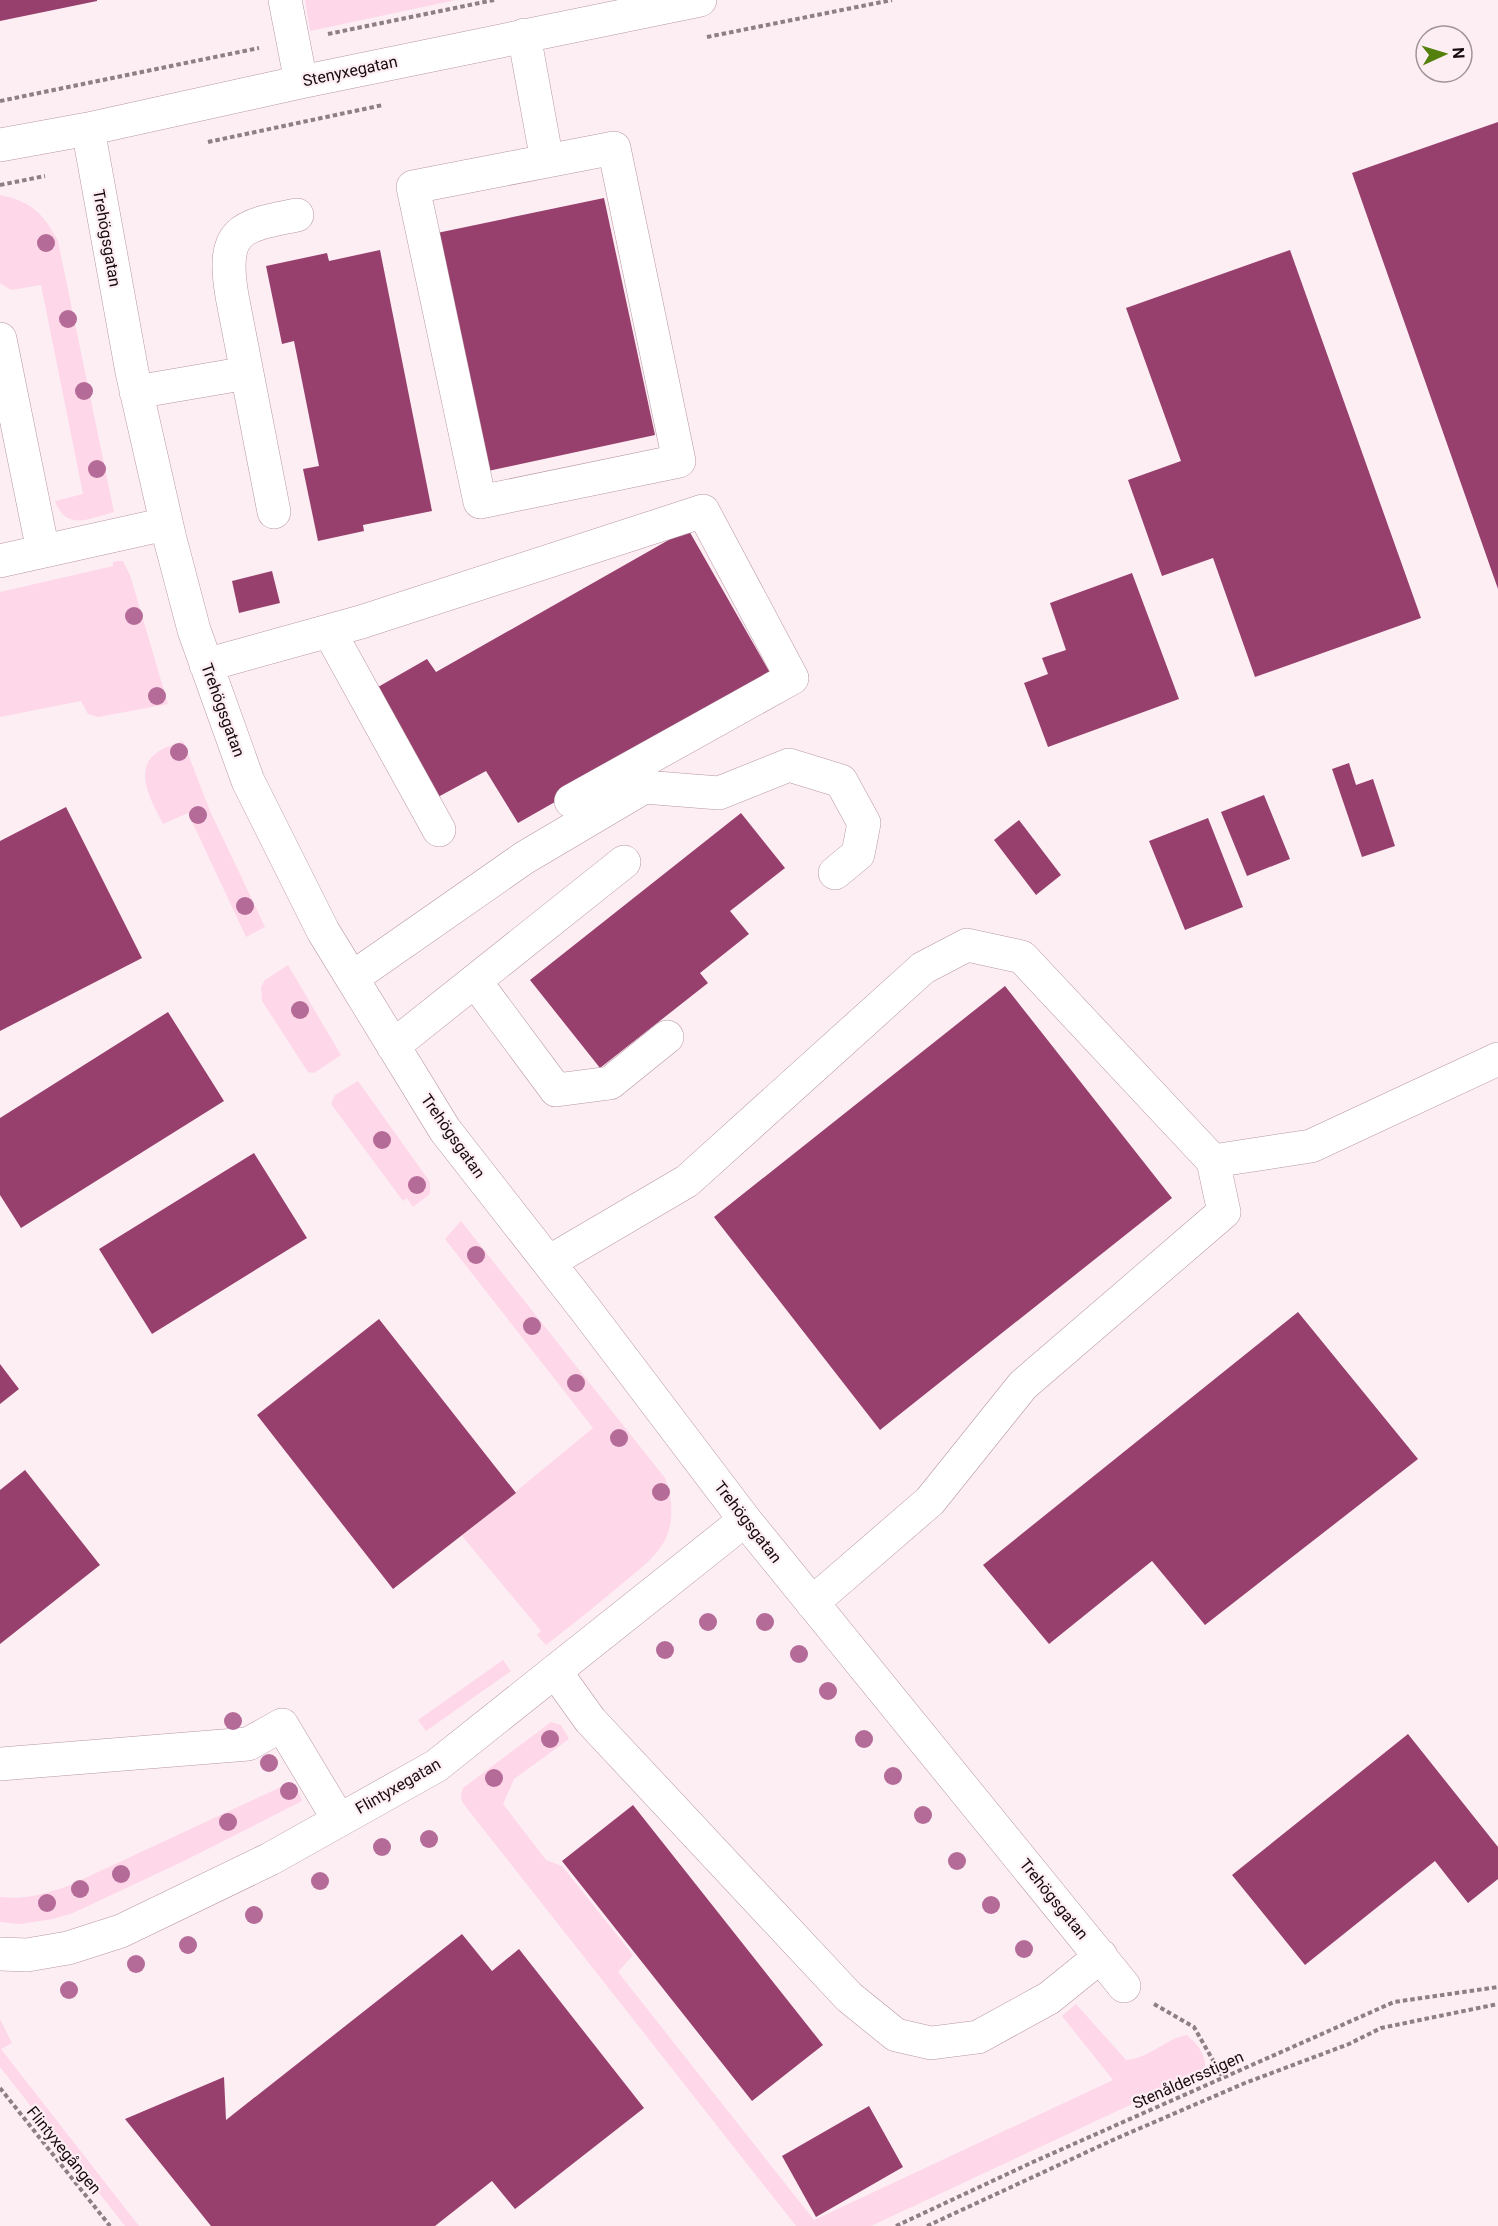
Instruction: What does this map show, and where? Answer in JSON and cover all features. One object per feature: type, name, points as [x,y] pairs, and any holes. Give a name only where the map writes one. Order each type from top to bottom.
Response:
[{"type":"street","points":[[285,0],[301,82]]},
{"type":"street","name":"Stenyxegatan","points":[[0,145],[87,129],[524,35],[700,0]]},
{"type":"street","points":[[524,35],[548,160]]},
{"type":"street","name":"Trehögsgatan","points":[[87,129],[136,392],[166,524],[194,630],[248,781],[323,931],[446,1130],[745,1520],[1124,1986]]},
{"type":"street","points":[[614,147],[679,461],[480,502],[413,187],[548,160],[614,147]]},
{"type":"street","points":[[274,512],[228,264],[237,235],[248,226],[297,215]]},
{"type":"street","points":[[0,339],[43,552]]},
{"type":"street","points":[[136,392],[247,373]]},
{"type":"street","points":[[206,664],[361,622],[703,511],[792,678],[571,801]]},
{"type":"street","points":[[0,561],[166,524]]},
{"type":"street","points":[[329,630],[439,830]]},
{"type":"street","points":[[352,978],[524,858],[644,787],[719,793],[789,765],[841,781],[864,823],[858,854],[835,873]]},
{"type":"street","points":[[393,1046],[624,862]]},
{"type":"street","points":[[549,1262],[687,1181],[923,968],[967,945],[1022,957],[1213,1161],[1224,1212],[1023,1385],[930,1501],[812,1603]]},
{"type":"street","points":[[475,981],[556,1090],[610,1083],[667,1037]]},
{"type":"street","points":[[1213,1161],[1311,1146],[1498,1059]]},
{"type":"street","name":"Flintyxegatan","points":[[0,1954],[27,1955],[68,1948],[121,1931],[270,1859],[436,1766],[745,1520]]},
{"type":"street","points":[[555,1671],[590,1720],[849,1997],[896,2035],[931,2043],[978,2037],[1049,1998],[1101,1956]]},
{"type":"street","points":[[0,1764],[249,1744],[282,1725],[339,1820]]},
{"type":"path","points":[[0,101],[494,0]]},
{"type":"path","points":[[706,38],[892,0]]},
{"type":"path","points":[[204,143],[391,103]]},
{"type":"path","points":[[0,185],[94,166]]},
{"type":"path","points":[[1124,1986],[1194,2027],[1223,2078]]},
{"type":"path","name":"Stenåldersstigen","points":[[896,2226],[1394,2002],[1498,1987]]},
{"type":"path","points":[[927,2226],[1115,2139],[1245,2083],[1348,2044],[1381,2028],[1498,2004]]},
{"type":"path","name":"Flintyxegången","points":[[0,2088],[110,2226]]},
{"type":"shaded area","points":[[305,0],[456,0],[310,31]]},
{"type":"shaded area","points":[[0,195],[20,201],[35,210],[42,216],[58,241],[114,512],[88,519],[72,520],[60,511],[55,501],[83,494],[41,285],[11,290],[0,283]]},
{"type":"shaded area","points":[[123,561],[130,575],[168,704],[98,717],[88,714],[81,701],[0,717],[0,592],[113,566],[113,562]]},
{"type":"shaded area","points":[[183,741],[210,811],[265,927],[246,937],[188,813],[163,824],[149,795],[145,775],[152,757]]},
{"type":"shaded area","points":[[288,965],[341,1055],[314,1073],[308,1072],[262,1001],[261,987],[265,980]]},
{"type":"shaded area","points":[[358,1081],[430,1182],[430,1194],[413,1207],[407,1198],[403,1201],[331,1104],[335,1095]]},
{"type":"shaded area","points":[[461,1221],[665,1478],[670,1494],[669,1529],[655,1554],[643,1567],[546,1645],[537,1635],[541,1631],[462,1536],[593,1428],[445,1239]]},
{"type":"shaded area","points":[[503,1660],[511,1671],[426,1731],[418,1720]]},
{"type":"shaded area","points":[[551,1722],[561,1725],[569,1739],[514,1779],[503,1804],[546,1860],[562,1866],[633,1955],[618,1972],[814,2220],[1113,2080],[1062,2016],[1076,2004],[1126,2060],[1143,2056],[1171,2040],[1187,2035],[1203,2055],[1205,2070],[871,2226],[796,2226],[462,1802],[463,1788]]},
{"type":"shaded area","points":[[283,1786],[298,1790],[302,1801],[186,1860],[73,1913],[53,1919],[20,1924],[0,1922],[0,1897],[35,1896],[68,1886]]},
{"type":"shaded area","points":[[0,2019],[12,2043],[1,2049],[139,2226],[125,2226],[0,2067]]},
{"type":"building","points":[[0,0],[97,0],[97,1],[0,21]]},
{"type":"building","points":[[1498,122],[1498,589],[1352,173]]},
{"type":"building","points":[[604,198],[655,435],[488,471],[437,233]]},
{"type":"building","points":[[380,250],[432,511],[363,525],[364,531],[318,541],[303,469],[319,466],[294,341],[282,344],[266,266],[327,253],[329,261]]},
{"type":"building","points":[[1290,250],[1421,618],[1255,677],[1213,558],[1162,576],[1128,480],[1181,461],[1126,308]]},
{"type":"building","points":[[688,529],[773,678],[518,823],[486,771],[438,797],[378,687],[427,659],[436,672]]},
{"type":"building","points":[[272,571],[280,603],[239,613],[232,581]]},
{"type":"building","points":[[1132,573],[1179,699],[1048,747],[1024,683],[1048,674],[1042,658],[1066,650],[1050,603]]},
{"type":"building","points":[[1349,763],[1356,785],[1373,779],[1395,846],[1362,857],[1332,769]]},
{"type":"building","points":[[1264,795],[1290,859],[1247,876],[1221,812]]},
{"type":"building","points":[[66,807],[142,958],[0,1031],[0,841]]},
{"type":"building","points":[[741,813],[785,868],[730,911],[749,934],[700,973],[708,983],[600,1068],[530,980]]},
{"type":"building","points":[[1208,818],[1243,907],[1185,930],[1149,841]]},
{"type":"building","points":[[1019,820],[1061,875],[1036,895],[994,840]]},
{"type":"building","points":[[1005,986],[1172,1198],[880,1430],[714,1217]]},
{"type":"building","points":[[168,1012],[224,1101],[21,1228],[0,1195],[0,1118]]},
{"type":"building","points":[[254,1153],[307,1238],[152,1334],[99,1249]]},
{"type":"building","points":[[1298,1312],[1418,1459],[1205,1625],[1152,1561],[1049,1644],[983,1565]]},
{"type":"building","points":[[379,1319],[516,1493],[393,1589],[257,1415]]},
{"type":"building","points":[[0,1364],[19,1389],[0,1404]]},
{"type":"building","points":[[25,1470],[100,1565],[0,1644],[0,1490]]},
{"type":"building","points":[[1408,1734],[1498,1847],[1498,1879],[1468,1903],[1435,1861],[1305,1965],[1232,1875]]},
{"type":"building","points":[[633,1805],[823,2045],[752,2101],[562,1861]]},
{"type":"building","points":[[462,1934],[492,1971],[519,1949],[644,2108],[515,2209],[492,2181],[435,2226],[211,2226],[125,2119],[224,2077],[226,2120]]},
{"type":"building","points":[[869,2106],[903,2167],[816,2217],[782,2156]]}]
